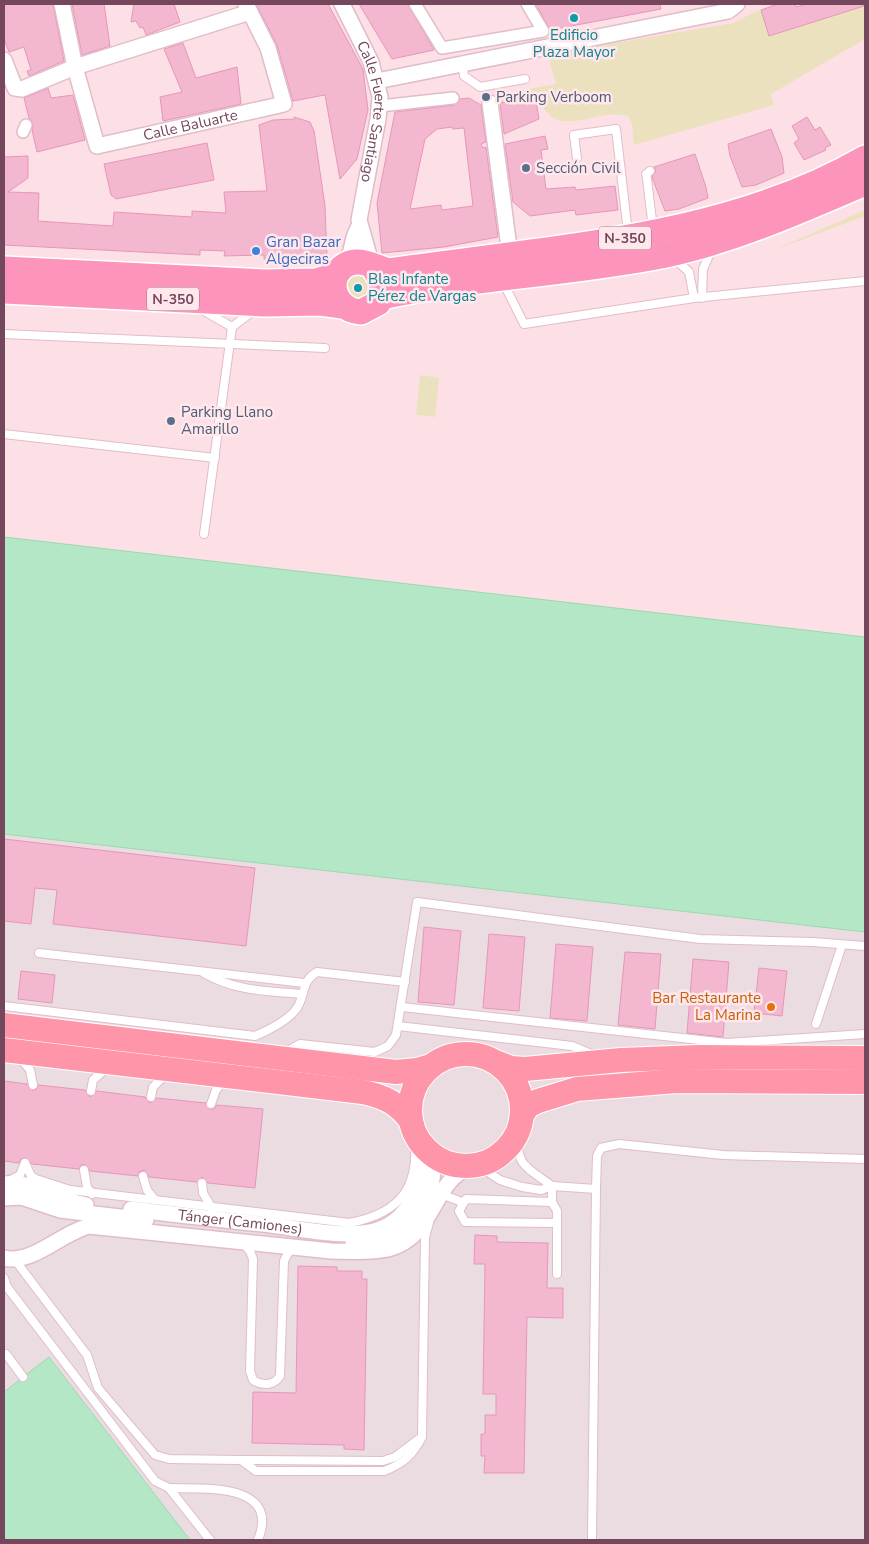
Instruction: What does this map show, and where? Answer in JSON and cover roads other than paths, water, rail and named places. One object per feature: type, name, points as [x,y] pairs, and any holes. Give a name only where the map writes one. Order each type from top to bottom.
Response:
[{"type":"highway","name":"N-350","points":[[4,291],[264,304],[320,303],[343,306],[354,312],[361,312],[373,307],[381,297],[422,289],[497,280],[658,244],[766,202],[865,158]]},
{"type":"highway","name":"N-350","points":[[4,269],[265,282],[316,281],[333,276],[356,262],[389,271],[628,237],[658,244],[717,242],[787,216],[865,183]]},
{"type":"highway","points":[[373,267],[383,284],[381,297]]},
{"type":"highway","points":[[342,269],[334,289],[343,306]]},
{"type":"main road","points":[[4,1025],[396,1072],[417,1070],[431,1066]]},
{"type":"main road","points":[[8,1050],[43,1062],[116,1063],[382,1096],[396,1103],[420,1137],[446,1163],[456,1166],[474,1165],[495,1157],[508,1145],[528,1106],[538,1100],[577,1089],[677,1080],[865,1082]]},
{"type":"main road","points":[[420,1137],[410,1111],[418,1082],[431,1066],[440,1060],[459,1054],[479,1055],[511,1068],[525,1069],[606,1061],[699,1057],[865,1058]]},
{"type":"main road","points":[[498,1063],[506,1069],[521,1095],[519,1124]]},
{"type":"street","points":[[62,4],[75,67]]},
{"type":"street","name":"Calle Fuerte Santiago","points":[[342,4],[371,62],[377,81],[380,106],[360,210],[360,225],[365,235],[373,267]]},
{"type":"street","points":[[416,4],[442,48],[542,31],[527,4]]},
{"type":"street","points":[[377,81],[728,11],[737,4]]},
{"type":"street","points":[[4,60],[13,89],[22,89],[75,67],[184,33],[248,8]]},
{"type":"street","name":"Calle Baluarte","points":[[75,67],[94,147],[284,104],[268,48],[248,8]]},
{"type":"street","points":[[380,106],[453,98]]},
{"type":"street","points":[[490,103],[510,255]]},
{"type":"street","name":"Calle Fuerte Santiago","points":[[342,269],[352,255],[354,232],[360,225]]},
{"type":"street","points":[[4,1198],[21,1197],[60,1210],[319,1241],[366,1242],[386,1238],[399,1231],[417,1213],[430,1190],[433,1179],[420,1137]]},
{"type":"street","name":"Tánger (Camiones)","points":[[4,1184],[24,1183],[68,1201],[83,1204],[216,1214],[350,1233],[380,1229],[393,1222],[414,1198],[424,1168],[420,1137]]},
{"type":"street","points":[[8,1261],[31,1255],[66,1234],[89,1226],[362,1252],[389,1249],[400,1245],[417,1232],[454,1174],[474,1165]]},
{"type":"lane","points":[[462,63],[464,76],[480,87],[525,79]]},
{"type":"lane","points":[[576,158],[574,135],[616,129],[628,237]]},
{"type":"lane","points":[[650,171],[646,174],[646,179],[658,244],[689,272],[698,298]]},
{"type":"lane","points":[[698,298],[703,269],[708,255],[717,242]]},
{"type":"lane","points":[[497,280],[505,286],[524,324],[698,298],[865,281]]},
{"type":"lane","points":[[167,299],[211,313],[232,327]]},
{"type":"lane","points":[[204,534],[232,327],[239,320],[264,304]]},
{"type":"lane","points":[[4,334],[325,348]]},
{"type":"lane","points":[[4,434],[215,458]]},
{"type":"lane","points":[[276,1058],[300,1044],[375,1052],[382,1050],[393,1041],[402,1007],[417,902],[700,939],[865,946]]},
{"type":"lane","points":[[816,1024],[842,944]]},
{"type":"lane","points":[[40,952],[304,983]]},
{"type":"lane","points":[[200,971],[216,980],[237,987],[301,994]]},
{"type":"lane","points":[[4,1006],[255,1036],[290,1016],[298,1006],[304,983],[317,972],[405,982]]},
{"type":"lane","points":[[402,1007],[727,1043],[865,1034]]},
{"type":"lane","points":[[398,1026],[572,1046],[606,1061]]},
{"type":"lane","points":[[91,1091],[93,1080],[102,1070],[116,1063]]},
{"type":"lane","points":[[151,1097],[155,1083],[163,1076],[179,1070]]},
{"type":"lane","points":[[211,1104],[219,1084],[235,1077]]},
{"type":"lane","points":[[519,1124],[517,1151],[520,1160],[525,1168],[552,1186]]},
{"type":"lane","points":[[592,1540],[598,1152],[605,1146],[619,1144],[722,1155],[865,1159]]},
{"type":"lane","points":[[4,1184],[20,1175],[25,1164],[31,1176],[49,1184]]},
{"type":"lane","points":[[474,1165],[500,1180],[522,1187],[541,1190],[552,1186],[596,1189]]},
{"type":"lane","points":[[84,1170],[87,1188],[92,1194]]},
{"type":"lane","points":[[143,1176],[144,1184],[155,1200]]},
{"type":"lane","points":[[24,1183],[49,1184],[92,1194],[155,1200],[216,1214]]},
{"type":"lane","points":[[202,1183],[203,1194],[216,1214]]},
{"type":"lane","points":[[552,1186],[552,1202],[557,1210],[557,1274]]},
{"type":"lane","points":[[441,1194],[462,1202]]},
{"type":"lane","points":[[552,1202],[466,1199],[462,1202],[459,1211],[465,1222],[557,1223]]},
{"type":"lane","points":[[241,1460],[256,1471],[384,1471],[396,1467],[408,1459],[416,1449],[422,1437],[425,1237],[432,1211]]},
{"type":"lane","points":[[237,1240],[248,1247],[252,1255],[250,1370],[253,1380],[260,1384],[271,1384],[280,1376],[284,1261],[291,1251],[302,1247]]},
{"type":"lane","points":[[8,1261],[87,1355],[98,1388],[150,1452],[168,1459],[383,1461],[396,1457],[422,1437]]},
{"type":"lane","points":[[5,1282],[155,1481],[170,1488],[220,1489],[241,1493],[249,1498],[260,1513],[262,1522],[258,1540]]},
{"type":"lane","points":[[5,1354],[23,1377]]},
{"type":"lane","points":[[170,1488],[210,1540]]},
{"type":"place","name":"Edificio Plaza Mayor","points":[[574,18]]},
{"type":"place","name":"Parking Verboom","points":[[486,97]]},
{"type":"place","name":"Sección Civil","points":[[526,168]]},
{"type":"place","name":"Gran Bazar Algeciras","points":[[256,251]]},
{"type":"place","name":"Blas Infante Pérez de Vargas","points":[[358,288]]},
{"type":"place","name":"Parking Llano Amarillo","points":[[171,421]]},
{"type":"place","name":"Bar Restaurante La Marina","points":[[771,1007]]}]
